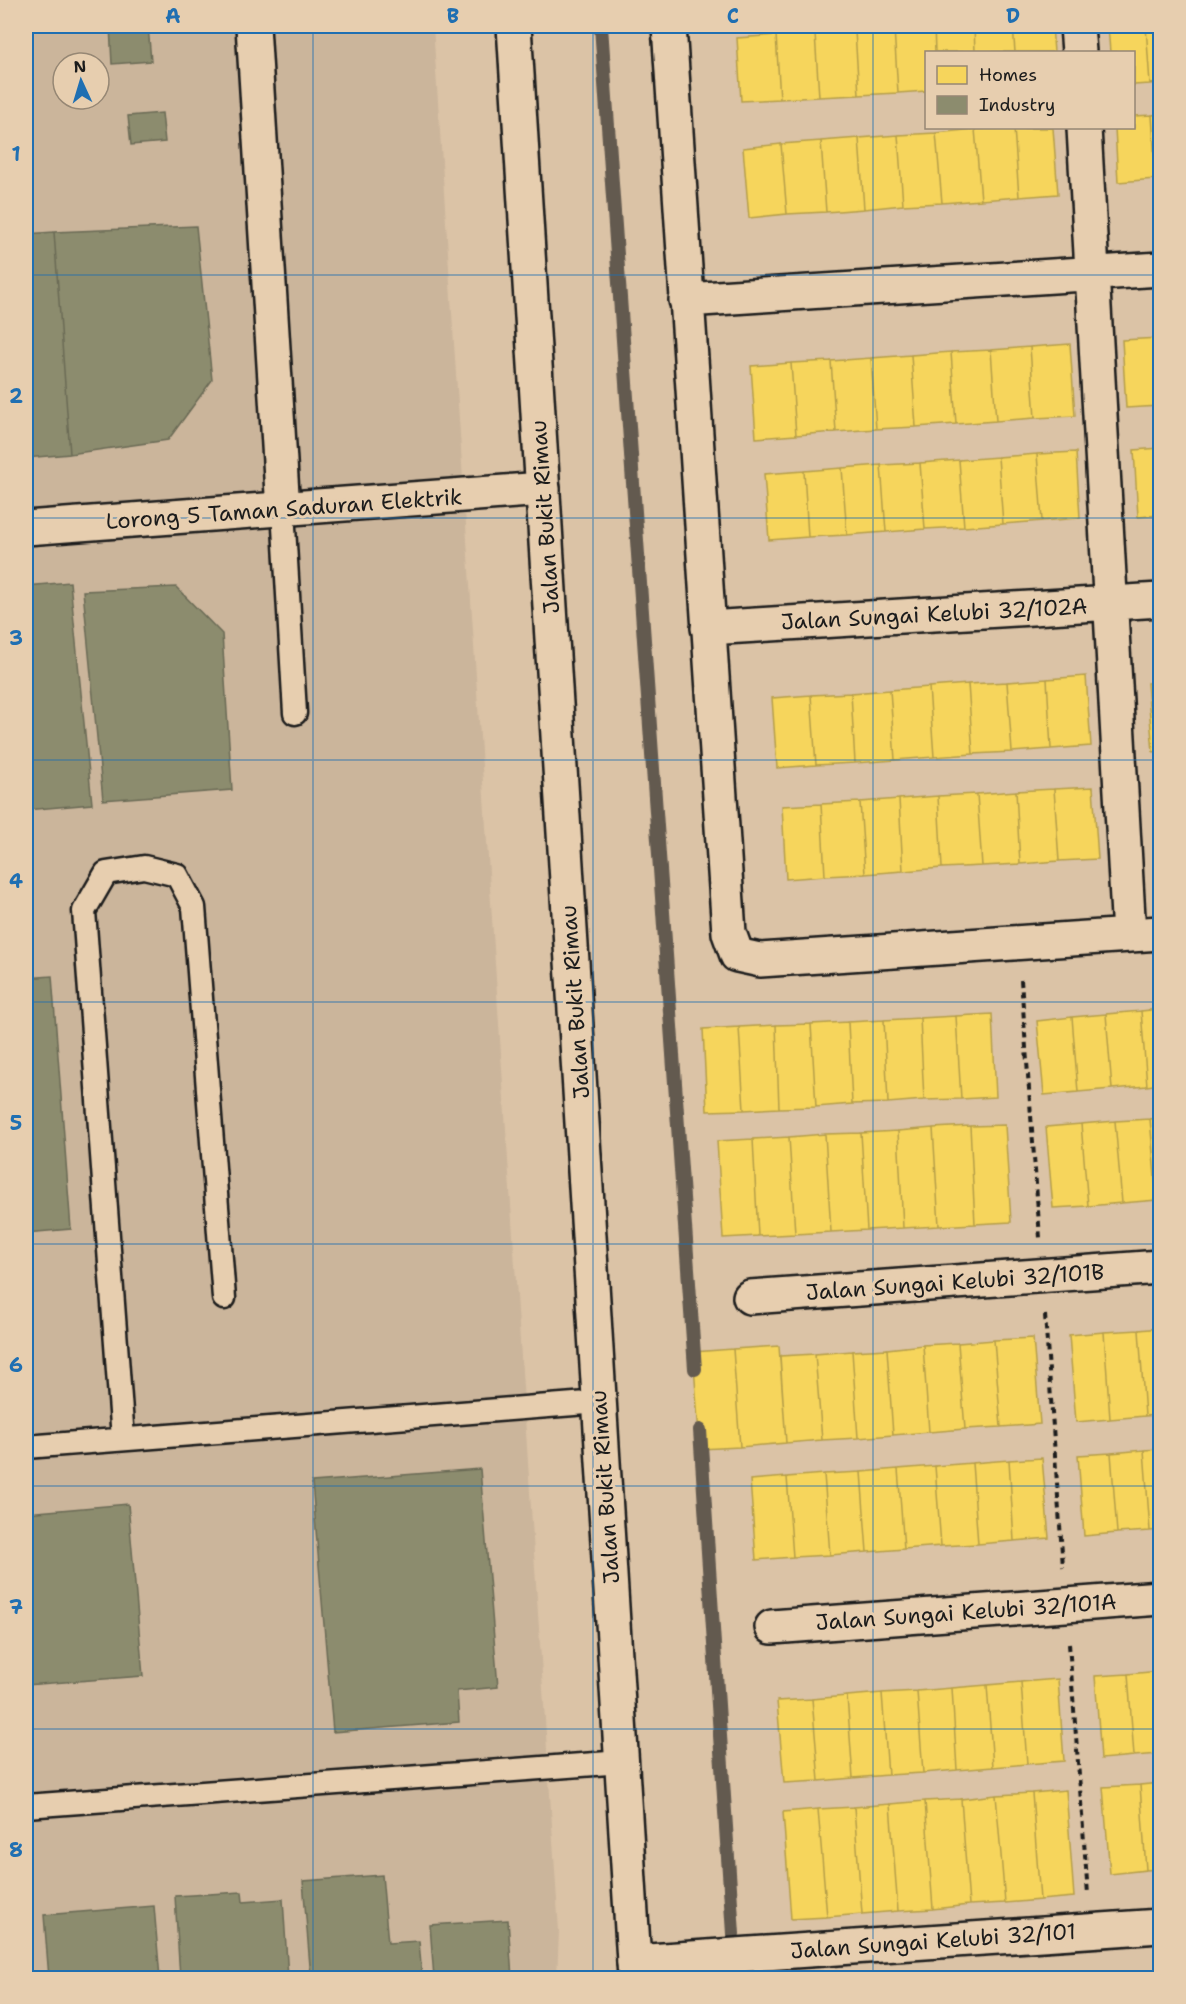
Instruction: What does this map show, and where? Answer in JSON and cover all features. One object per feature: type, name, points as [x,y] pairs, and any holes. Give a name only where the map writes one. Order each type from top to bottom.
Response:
[{"type":"street","points":[[253,26],[283,510]]},
{"type":"street","name":"Jalan Bukit Rimau","points":[[514,26],[634,1970]]},
{"type":"street","points":[[669,26],[729,933],[737,955],[760,960],[1145,934],[1111,603],[1084,129]]},
{"type":"street","points":[[1077,26],[1079,51]]},
{"type":"street","points":[[686,300],[1161,269]]},
{"type":"street","name":"Lorong 5 Taman Saduran Elektrik","points":[[26,528],[543,489]]},
{"type":"street","name":"Jalan Sungai Kelubi 32/102A","points":[[708,628],[1161,600]]},
{"type":"street","name":"Jalan Sungai Kelubi 32/101B","points":[[750,1297],[1161,1267]]},
{"type":"street","name":"Jalan Sungai Kelubi 32/101A","points":[[772,1627],[1161,1598]]},
{"type":"street","name":"Jalan Sungai Kelubi 32/101","points":[[634,1970],[1090,1930],[1161,1926]]},
{"type":"lane","points":[[283,510],[295,713]]},
{"type":"lane","points":[[123,1439],[84,911],[106,873],[144,867],[177,875],[194,907],[224,1298]]},
{"type":"lane","points":[[26,1447],[600,1402]]},
{"type":"lane","points":[[26,1806],[622,1762]]},
{"type":"path","points":[[1018,943],[1090,1930]]},
{"type":"shaded area","points":[[26,26],[433,26],[559,1931],[557,1978],[26,1978]]},
{"type":"building: Homes","points":[[934,26],[935,51],[925,51],[925,91],[898,93],[894,28]]},
{"type":"building: Homes","points":[[934,26],[974,26],[975,51],[935,51]]},
{"type":"building: Homes","points":[[974,26],[1013,26],[1015,51],[975,51]]},
{"type":"building: Homes","points":[[1013,26],[1052,26],[1054,51],[1015,51]]},
{"type":"building: Homes","points":[[1108,26],[1146,26],[1150,84],[1135,85],[1135,51],[1110,51]]},
{"type":"building: Homes","points":[[1146,26],[1160,26],[1160,83],[1150,84]]},
{"type":"building: Homes","points":[[894,28],[898,93],[859,95],[855,31]]},
{"type":"building: Homes","points":[[855,31],[859,95],[819,97],[815,33]]},
{"type":"building: Homes","points":[[815,33],[819,97],[780,99],[776,35]]},
{"type":"building: Homes","points":[[776,35],[780,99],[741,101],[737,38]]},
{"type":"building: Homes","points":[[1160,114],[1160,179],[1156,179],[1152,115]]},
{"type":"building: Homes","points":[[1152,115],[1156,179],[1118,182],[1115,129],[1135,129],[1135,116]]},
{"type":"building: Homes","points":[[975,129],[1014,129],[1019,197],[981,200]]},
{"type":"building: Homes","points":[[975,129],[981,200],[942,203],[936,133]]},
{"type":"building: Homes","points":[[1014,129],[1053,129],[1058,194],[1019,197]]},
{"type":"building: Homes","points":[[936,133],[942,203],[903,205],[898,135]]},
{"type":"building: Homes","points":[[898,135],[903,205],[864,209],[859,138]]},
{"type":"building: Homes","points":[[859,138],[864,209],[826,212],[821,141]]},
{"type":"building: Homes","points":[[821,141],[826,212],[787,214],[781,144]]},
{"type":"building: Homes","points":[[781,144],[787,214],[749,218],[743,148]]},
{"type":"building: Homes","points":[[1160,338],[1160,406],[1126,408],[1122,340]]},
{"type":"building: Homes","points":[[1070,344],[1075,416],[1035,418],[1030,347]]},
{"type":"building: Homes","points":[[1030,347],[1035,418],[996,421],[991,350]]},
{"type":"building: Homes","points":[[991,350],[996,421],[956,424],[951,352]]},
{"type":"building: Homes","points":[[951,352],[956,424],[916,427],[911,355]]},
{"type":"building: Homes","points":[[911,355],[916,427],[876,429],[871,358]]},
{"type":"building: Homes","points":[[871,358],[876,429],[836,432],[831,361]]},
{"type":"building: Homes","points":[[831,361],[836,432],[796,435],[791,363]]},
{"type":"building: Homes","points":[[791,363],[796,435],[756,438],[751,366]]},
{"type":"building: Homes","points":[[1160,448],[1160,515],[1138,517],[1134,450]]},
{"type":"building: Homes","points":[[1076,452],[1080,518],[1042,521],[1037,454]]},
{"type":"building: Homes","points":[[1037,454],[1042,521],[1003,524],[998,457]]},
{"type":"building: Homes","points":[[998,457],[1003,524],[964,527],[959,460]]},
{"type":"building: Homes","points":[[959,460],[964,527],[925,529],[920,463]]},
{"type":"building: Homes","points":[[920,463],[925,529],[886,532],[881,465]]},
{"type":"building: Homes","points":[[881,465],[886,532],[847,535],[842,468]]},
{"type":"building: Homes","points":[[842,468],[847,535],[808,537],[804,471]]},
{"type":"building: Homes","points":[[804,471],[808,537],[769,540],[764,474]]},
{"type":"building: Homes","points":[[1086,676],[1091,746],[1051,749],[1047,679]]},
{"type":"building: Homes","points":[[1047,679],[1051,749],[1012,752],[1007,682]]},
{"type":"building: Homes","points":[[1007,682],[1012,752],[973,754],[968,684]]},
{"type":"building: Homes","points":[[1160,682],[1160,751],[1153,752],[1147,683]]},
{"type":"building: Homes","points":[[968,684],[973,754],[934,757],[929,687]]},
{"type":"building: Homes","points":[[929,687],[934,757],[895,760],[890,690]]},
{"type":"building: Homes","points":[[890,690],[895,760],[855,763],[851,693]]},
{"type":"building: Homes","points":[[851,693],[855,763],[816,765],[811,695]]},
{"type":"building: Homes","points":[[811,695],[816,765],[777,768],[772,698]]},
{"type":"building: Homes","points":[[1155,780],[1160,780],[1160,850],[1159,850]]},
{"type":"building: Homes","points":[[1093,787],[1098,859],[1059,861],[1054,789]]},
{"type":"building: Homes","points":[[1054,789],[1059,861],[1020,864],[1016,791]]},
{"type":"building: Homes","points":[[1016,791],[1020,864],[982,866],[977,794]]},
{"type":"building: Homes","points":[[977,794],[982,866],[942,868],[938,796]]},
{"type":"building: Homes","points":[[938,796],[942,868],[903,871],[899,799]]},
{"type":"building: Homes","points":[[899,799],[903,871],[865,874],[860,802]]},
{"type":"building: Homes","points":[[860,802],[865,874],[825,876],[821,804]]},
{"type":"building: Homes","points":[[821,804],[825,876],[786,879],[782,806]]},
{"type":"building: Homes","points":[[1160,1009],[1160,1084],[1147,1086],[1141,1011]]},
{"type":"building: Homes","points":[[1141,1011],[1147,1086],[1112,1089],[1106,1014]]},
{"type":"building: Homes","points":[[992,1014],[996,1097],[961,1099],[956,1016]]},
{"type":"building: Homes","points":[[1106,1014],[1112,1089],[1078,1092],[1072,1017]]},
{"type":"building: Homes","points":[[956,1016],[961,1099],[924,1100],[920,1018]]},
{"type":"building: Homes","points":[[1072,1017],[1078,1092],[1044,1095],[1037,1021]]},
{"type":"building: Homes","points":[[920,1018],[924,1100],[888,1103],[884,1020]]},
{"type":"building: Homes","points":[[884,1020],[888,1103],[852,1104],[848,1022]]},
{"type":"building: Homes","points":[[848,1022],[852,1104],[816,1107],[811,1024]]},
{"type":"building: Homes","points":[[811,1024],[816,1107],[779,1108],[776,1025]]},
{"type":"building: Homes","points":[[776,1025],[779,1108],[744,1110],[739,1027]]},
{"type":"building: Homes","points":[[739,1027],[744,1110],[707,1111],[703,1029]]},
{"type":"building: Homes","points":[[1160,1118],[1160,1199],[1157,1200],[1150,1119]]},
{"type":"building: Homes","points":[[1150,1119],[1157,1200],[1122,1203],[1115,1121]]},
{"type":"building: Homes","points":[[1115,1121],[1122,1203],[1088,1206],[1081,1124]]},
{"type":"building: Homes","points":[[1081,1124],[1088,1206],[1053,1208],[1046,1127]]},
{"type":"building: Homes","points":[[1005,1125],[1011,1222],[975,1224],[970,1126]]},
{"type":"building: Homes","points":[[970,1126],[975,1224],[939,1226],[933,1128]]},
{"type":"building: Homes","points":[[933,1128],[939,1226],[903,1228],[898,1131]]},
{"type":"building: Homes","points":[[898,1131],[903,1228],[867,1230],[861,1133]]},
{"type":"building: Homes","points":[[861,1133],[867,1230],[831,1232],[825,1134]]},
{"type":"building: Homes","points":[[825,1134],[831,1232],[795,1234],[789,1137]]},
{"type":"building: Homes","points":[[789,1137],[795,1234],[758,1236],[753,1139]]},
{"type":"building: Homes","points":[[753,1139],[758,1236],[723,1238],[717,1141]]},
{"type":"building: Homes","points":[[1160,1328],[1160,1415],[1145,1416],[1139,1330]]},
{"type":"building: Homes","points":[[1139,1330],[1145,1416],[1110,1419],[1104,1332]]},
{"type":"building: Homes","points":[[1104,1332],[1110,1419],[1076,1422],[1069,1335]]},
{"type":"building: Homes","points":[[1033,1338],[1040,1424],[1001,1427],[994,1340]]},
{"type":"building: Homes","points":[[994,1340],[1001,1427],[965,1429],[958,1343]]},
{"type":"building: Homes","points":[[958,1343],[965,1429],[929,1432],[923,1345]]},
{"type":"building: Homes","points":[[923,1345],[929,1432],[893,1435],[887,1349]]},
{"type":"building: Homes","points":[[779,1346],[786,1443],[740,1447],[733,1349]]},
{"type":"building: Homes","points":[[733,1349],[740,1447],[700,1449],[693,1352]]},
{"type":"building: Homes","points":[[887,1349],[893,1435],[858,1438],[852,1351]]},
{"type":"building: Homes","points":[[852,1351],[858,1438],[822,1440],[815,1354]]},
{"type":"building: Homes","points":[[815,1354],[822,1440],[786,1443],[780,1356]]},
{"type":"building: Homes","points":[[1160,1449],[1160,1530],[1150,1531],[1144,1450]]},
{"type":"building: Homes","points":[[1144,1450],[1150,1531],[1117,1533],[1111,1453]]},
{"type":"building: Homes","points":[[1111,1453],[1117,1533],[1084,1536],[1078,1455]]},
{"type":"building: Homes","points":[[1042,1458],[1049,1538],[1014,1541],[1009,1460]]},
{"type":"building: Homes","points":[[1009,1460],[1014,1541],[978,1544],[972,1463]]},
{"type":"building: Homes","points":[[972,1463],[978,1544],[941,1546],[935,1466]]},
{"type":"building: Homes","points":[[935,1466],[941,1546],[904,1549],[898,1469]]},
{"type":"building: Homes","points":[[898,1469],[904,1549],[867,1552],[861,1472]]},
{"type":"building: Homes","points":[[861,1472],[867,1552],[830,1555],[824,1474]]},
{"type":"building: Homes","points":[[824,1474],[830,1555],[793,1557],[787,1477]]},
{"type":"building: Homes","points":[[787,1477],[793,1557],[756,1560],[750,1480]]},
{"type":"building: Homes","points":[[1160,1671],[1160,1754],[1134,1756],[1128,1674]]},
{"type":"building: Homes","points":[[1128,1674],[1134,1756],[1101,1759],[1095,1676]]},
{"type":"building: Homes","points":[[1058,1679],[1064,1761],[1027,1764],[1021,1682]]},
{"type":"building: Homes","points":[[1021,1682],[1027,1764],[993,1767],[987,1685]]},
{"type":"building: Homes","points":[[987,1685],[993,1767],[957,1770],[952,1688]]},
{"type":"building: Homes","points":[[952,1688],[957,1770],[923,1773],[917,1691]]},
{"type":"building: Homes","points":[[917,1691],[923,1773],[888,1775],[882,1693]]},
{"type":"building: Homes","points":[[882,1693],[888,1775],[853,1778],[847,1696]]},
{"type":"building: Homes","points":[[847,1696],[853,1778],[819,1781],[812,1699]]},
{"type":"building: Homes","points":[[812,1699],[819,1781],[784,1783],[777,1701]]},
{"type":"building: Homes","points":[[1160,1783],[1160,1869],[1146,1870],[1140,1785]]},
{"type":"building: Homes","points":[[1140,1785],[1146,1870],[1110,1874],[1103,1787]]},
{"type":"building: Homes","points":[[1066,1790],[1074,1897],[1040,1900],[1032,1793]]},
{"type":"building: Homes","points":[[1032,1793],[1040,1900],[1005,1903],[996,1795]]},
{"type":"building: Homes","points":[[996,1795],[1005,1903],[969,1905],[961,1799]]},
{"type":"building: Homes","points":[[961,1799],[969,1905],[933,1909],[925,1801]]},
{"type":"building: Homes","points":[[925,1801],[933,1909],[898,1911],[890,1804]]},
{"type":"building: Homes","points":[[890,1804],[898,1911],[862,1914],[854,1807]]},
{"type":"building: Homes","points":[[854,1807],[862,1914],[827,1917],[818,1809]]},
{"type":"building: Homes","points":[[818,1809],[827,1917],[791,1919],[783,1812]]},
{"type":"building: Industry","points":[[110,26],[148,26],[151,61],[112,64]]},
{"type":"building: Industry","points":[[162,113],[165,142],[131,145],[128,116]]},
{"type":"building: Industry","points":[[196,226],[212,380],[168,440],[70,454],[54,232]]},
{"type":"building: Industry","points":[[54,232],[70,454],[26,458],[26,234]]},
{"type":"building: Industry","points":[[70,582],[92,804],[26,810],[26,586]]},
{"type":"building: Industry","points":[[176,587],[222,634],[232,790],[103,800],[83,591]]},
{"type":"building: Industry","points":[[52,976],[71,1229],[26,1233],[26,978]]},
{"type":"building: Industry","points":[[480,1469],[498,1687],[457,1691],[459,1722],[333,1732],[312,1482]]},
{"type":"building: Industry","points":[[128,1504],[143,1676],[26,1685],[26,1513]]},
{"type":"building: Industry","points":[[382,1875],[388,1943],[419,1941],[422,1978],[311,1978],[303,1881]]},
{"type":"building: Industry","points":[[242,1892],[243,1902],[283,1899],[288,1978],[180,1978],[175,1896]]},
{"type":"building: Industry","points":[[154,1906],[160,1978],[49,1978],[44,1915]]},
{"type":"building: Industry","points":[[508,1920],[512,1978],[434,1978],[430,1925]]},
{"type":"building: Industry","points":[[26,1927],[30,1978],[26,1978]]},
{"type":"waterway","points":[[601,26],[695,1369]]},
{"type":"waterway","points":[[700,1430],[733,1934]]}]
